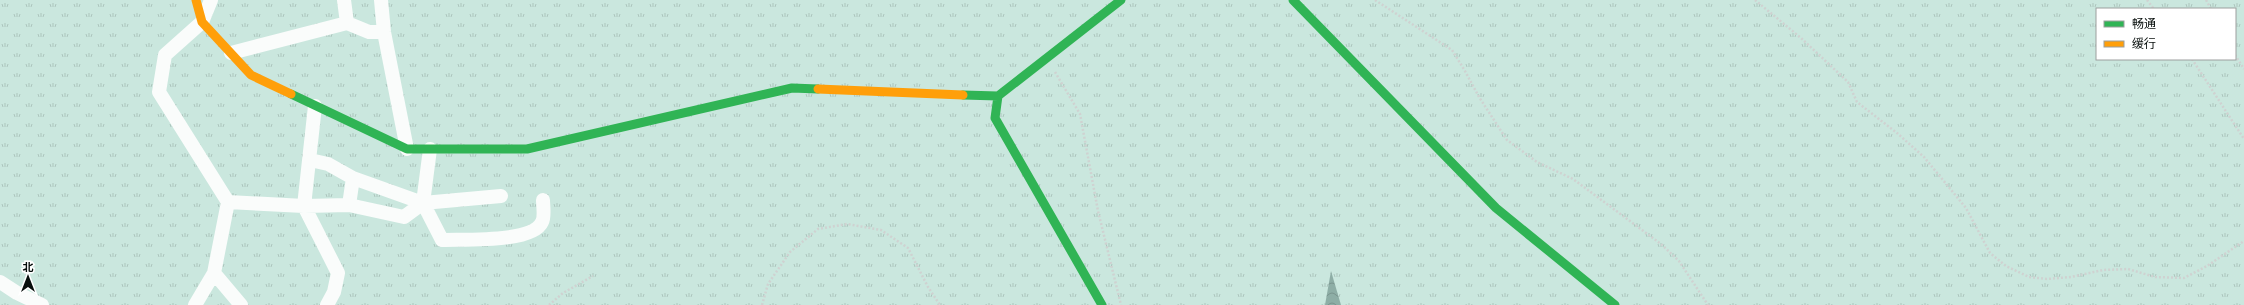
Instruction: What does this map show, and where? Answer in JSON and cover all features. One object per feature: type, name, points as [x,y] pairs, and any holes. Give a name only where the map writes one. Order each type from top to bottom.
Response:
[{"type":"street","points":[[196,0],[202,22],[251,75],[407,149],[526,149],[792,88],[998,96],[1121,0]]},
{"type":"street","points":[[195,305],[214,273],[228,202],[159,92],[164,55],[202,22],[211,0]]},
{"type":"street","points":[[344,0],[347,23]]},
{"type":"street","points":[[380,0],[384,32],[407,149]]},
{"type":"street","points":[[1293,0],[1496,208],[1614,305]]},
{"type":"street","points":[[231,53],[347,23],[369,32],[384,32]]},
{"type":"street","points":[[998,96],[995,118],[1102,305]]},
{"type":"street","points":[[315,106],[304,206],[338,273],[334,292],[327,305]]},
{"type":"street","points":[[430,149],[423,203],[442,240],[521,236],[536,231],[543,221],[543,200]]},
{"type":"street","points":[[310,160],[328,164],[353,178],[423,203],[501,196]]},
{"type":"street","points":[[349,206],[353,178]]},
{"type":"street","points":[[228,202],[304,206],[349,206],[404,217],[423,203]]},
{"type":"street","points":[[214,273],[241,305]]},
{"type":"street","points":[[0,282],[17,293],[42,305]]},
{"type":"path","points":[[1375,0],[1452,50],[1465,71],[1478,97],[1507,140],[1537,162],[1573,179],[1661,244],[1678,261],[1708,305]]},
{"type":"path","points":[[1755,0],[1801,38],[1848,82],[1857,102],[1897,132],[1924,157],[1966,208],[1990,253],[2006,266],[2029,277],[2047,279],[2071,277],[2103,270],[2128,269],[2156,277],[2184,278],[2207,266],[2244,241]]},
{"type":"path","points":[[2146,0],[2153,8]]},
{"type":"path","points":[[2236,57],[2244,69]]},
{"type":"path","points":[[1046,58],[1080,114],[1098,211],[1121,305]]},
{"type":"path","points":[[2193,60],[2244,139]]},
{"type":"path","points":[[762,305],[768,284],[790,252],[818,229],[847,224],[881,230],[908,248],[928,287],[940,305]]},
{"type":"path","points":[[549,305],[563,293],[593,276]]},
{"type":"green space","points":[[0,0],[2244,0],[2244,305],[0,305]]},
{"type":"water","points":[[1331,271],[1341,305],[1325,305]]},
{"type":"traffic: fast","points":[[963,95],[998,96],[1121,0]]},
{"type":"traffic: fast","points":[[1293,0],[1496,208],[1615,305]]},
{"type":"traffic: fast","points":[[291,94],[407,149],[527,149],[792,88],[818,89]]},
{"type":"traffic: fast","points":[[998,96],[995,118],[1102,305]]},
{"type":"traffic: slow","points":[[196,0],[202,22],[251,75],[291,94]]},
{"type":"traffic: slow","points":[[818,89],[963,95]]}]
